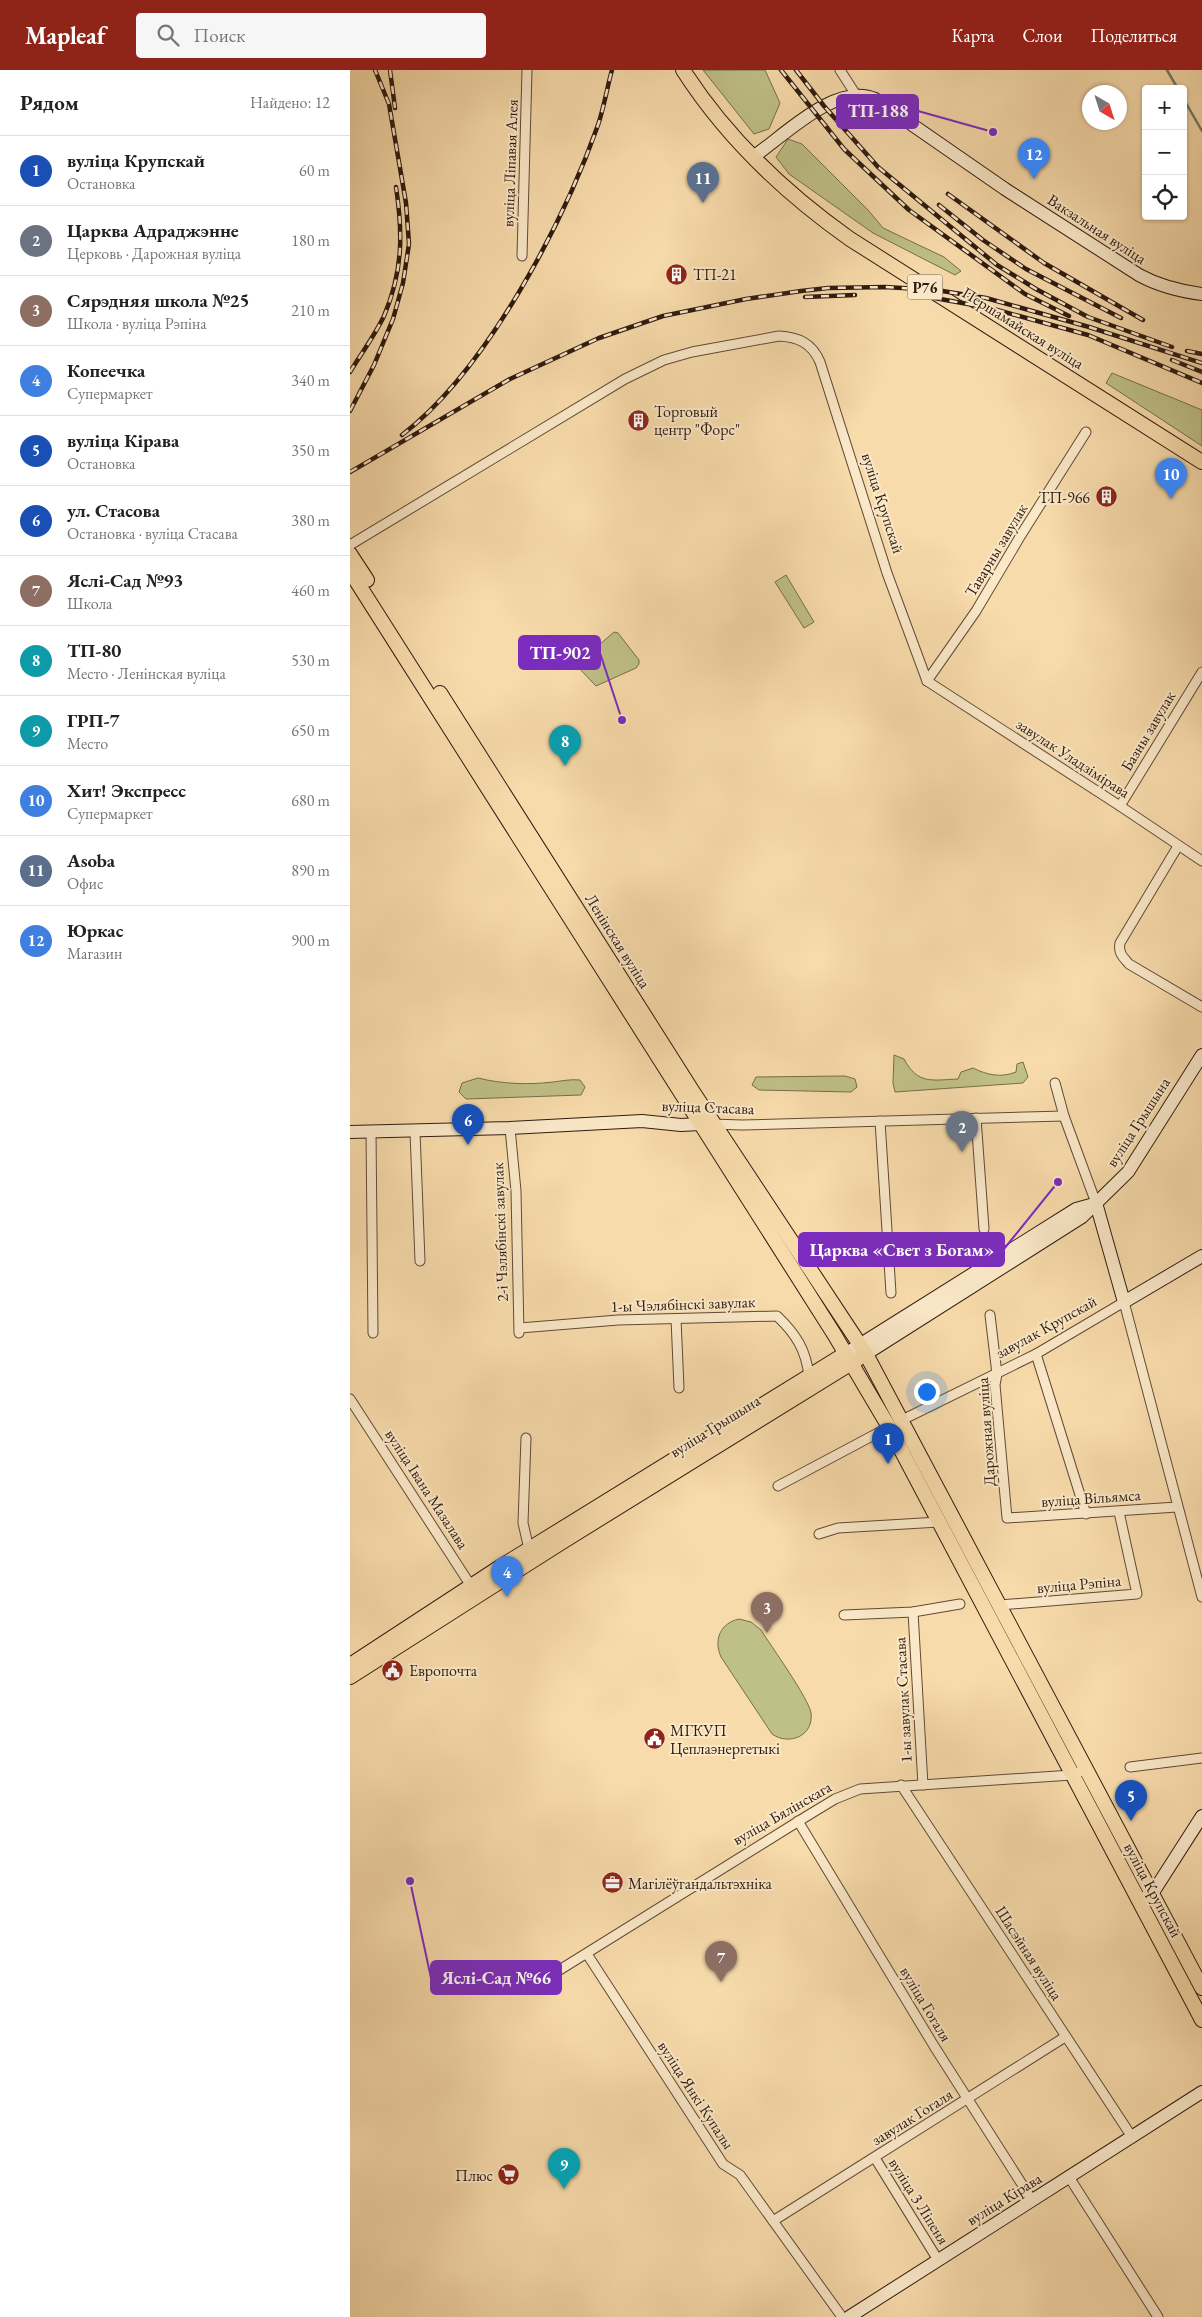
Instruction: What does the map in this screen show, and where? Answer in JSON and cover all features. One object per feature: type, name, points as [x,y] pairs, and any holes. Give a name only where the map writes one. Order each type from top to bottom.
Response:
[{"type":"main road","name":"Першамайская вуліца","points":[[683,70],[708,105],[771,176],[794,197],[850,239],[1202,462]]},
{"type":"main road","points":[[754,157],[813,112],[839,99],[856,95]]},
{"type":"main road","name":"Вакзальная вуліца","points":[[856,95],[866,95],[875,99],[1005,189],[1139,275],[1160,285],[1182,292],[1202,294]]},
{"type":"main road","name":"Ленінская вуліца","points":[[350,554],[430,687],[707,1124],[848,1359]]},
{"type":"main road","name":"Ленінская вуліца","points":[[350,571],[430,687]]},
{"type":"main road","name":"вуліца Грышына","points":[[350,1665],[475,1590],[848,1359],[1076,1210],[1096,1203],[1128,1172],[1202,1055]]},
{"type":"main road","name":"вуліца Стасава","points":[[350,1132],[415,1132],[642,1121],[680,1125],[707,1124]]},
{"type":"main road","name":"Ленінская вуліца","points":[[707,1124],[863,1349]]},
{"type":"main road","points":[[1096,1203],[1124,1302]]},
{"type":"main road","name":"завулак Крупскай","points":[[1124,1302],[1202,1256]]},
{"type":"main road","name":"вуліца Крупскай","points":[[863,1349],[1202,1988]]},
{"type":"main road","name":"вуліца Грышына","points":[[350,1677],[475,1590],[529,1549],[809,1376],[848,1359]]},
{"type":"main road","name":"вуліца Крупскай","points":[[848,1359],[889,1427],[1202,2020]]},
{"type":"main road","points":[[1140,1901],[1152,1894],[1202,1816]]},
{"type":"main road","name":"вуліца Кірава","points":[[849,2317],[1202,2092]]},
{"type":"street","name":"вуліца Ліпавая Алея","points":[[522,256],[527,70]]},
{"type":"street","points":[[840,70],[856,95]]},
{"type":"street","name":"вуліца Крупскай","points":[[350,545],[625,379],[664,360],[692,352],[779,336],[790,336],[802,340],[816,352],[820,362],[887,573],[927,682]]},
{"type":"street","name":"Таварны завулак","points":[[927,682],[976,611],[1086,432]]},
{"type":"street","name":"Базны завулак","points":[[1120,806],[1202,672]]},
{"type":"street","name":"завулак Уладзімірава","points":[[927,682],[1202,861]]},
{"type":"street","points":[[1178,846],[1120,943],[1119,949],[1121,955],[1129,964],[1202,1007]]},
{"type":"street","points":[[1055,1082],[1064,1116],[1096,1203]]},
{"type":"street","name":"вуліца Стасава","points":[[707,1124],[1064,1116]]},
{"type":"street","points":[[976,1118],[984,1230]]},
{"type":"street","points":[[880,1121],[891,1293]]},
{"type":"street","name":"2-і Чэлябінскі завулак","points":[[510,1128],[516,1191],[519,1331]]},
{"type":"street","points":[[370,1131],[373,1333]]},
{"type":"street","points":[[415,1132],[420,1262]]},
{"type":"street","points":[[1124,1302],[1202,1597]]},
{"type":"street","name":"завулак Крупскай","points":[[902,1420],[1036,1354],[1124,1302]]},
{"type":"street","name":"Дарожная вуліца","points":[[990,1315],[997,1374],[994,1385],[1007,1518]]},
{"type":"street","name":"1-ы Чэлябінскі завулак","points":[[519,1331],[618,1320],[777,1316],[794,1332],[804,1351],[809,1376]]},
{"type":"street","points":[[676,1319],[680,1388]]},
{"type":"street","points":[[1036,1354],[1086,1514]]},
{"type":"street","name":"вуліца Iвана Мазалава","points":[[350,1399],[475,1590]]},
{"type":"street","points":[[778,1486],[889,1427]]},
{"type":"street","points":[[526,1438],[523,1523],[529,1549]]},
{"type":"street","name":"вуліца Вільямса","points":[[1007,1518],[1177,1507]]},
{"type":"street","name":"вуліца Рэпіна","points":[[1000,1605],[1136,1594],[1119,1512]]},
{"type":"street","points":[[819,1534],[838,1528],[939,1522]]},
{"type":"street","points":[[844,1614],[913,1612],[960,1604]]},
{"type":"street","name":"1-ы завулак Стасава","points":[[913,1612],[923,1785]]},
{"type":"street","points":[[1130,1767],[1202,1758]]},
{"type":"street","name":"вуліца Бялінскага","points":[[529,1989],[835,1799],[860,1789],[1072,1775],[1086,1769]]},
{"type":"street","name":"Шасэйная вуліца","points":[[901,1785],[1132,2137]]},
{"type":"street","name":"вуліца Гогаля","points":[[798,1822],[967,2100],[1032,2200]]},
{"type":"street","name":"вуліца Янкі Купалы","points":[[587,1954],[723,2164],[740,2175],[842,2317]]},
{"type":"street","name":"завулак Гогаля","points":[[774,2221],[1065,2037]]},
{"type":"street","name":"вуліца 3 Ліпеня","points":[[875,2158],[938,2260]]},
{"type":"street","points":[[1069,2177],[1158,2317]]},
{"type":"green space","points":[[703,70],[765,70],[780,103],[769,129],[754,134]]},
{"type":"green space","points":[[788,139],[802,144],[868,210],[883,228],[944,257],[961,271],[955,275],[873,233],[789,174],[776,157]]},
{"type":"green space","points":[[1112,373],[1202,410],[1202,446],[1106,383]]},
{"type":"green space","points":[[786,575],[814,622],[804,628],[775,582]]},
{"type":"green space","points":[[614,632],[618,633],[639,660],[639,664],[636,668],[596,686],[576,665]]},
{"type":"green space","points":[[894,1055],[904,1059],[915,1073],[926,1079],[958,1079],[961,1072],[973,1068],[989,1074],[1005,1075],[1016,1072],[1017,1064],[1023,1062],[1028,1077],[1023,1083],[895,1092],[893,1083]]},
{"type":"green space","points":[[845,1076],[855,1079],[857,1087],[851,1092],[759,1090],[752,1085],[756,1077]]},
{"type":"green space","points":[[478,1078],[496,1082],[525,1084],[580,1080],[585,1087],[581,1095],[466,1099],[459,1092],[462,1083]]},
{"type":"green space","points":[[739,1619],[751,1622],[761,1630],[804,1696],[811,1713],[811,1721],[809,1728],[799,1737],[786,1739],[772,1734],[721,1657],[718,1644],[720,1633],[727,1624]]},
{"type":"waterway","points":[[1167,70],[1176,85]]},
{"type":"waterway","points":[[1187,105],[1202,131]]},
{"type":"railway","points":[[350,411],[374,365],[393,319],[403,283],[409,244],[406,203],[389,104],[375,70]]},
{"type":"railway","points":[[390,70],[395,108]]},
{"type":"railway","points":[[402,435],[433,407],[463,373],[492,335],[543,250],[583,164],[598,125],[612,70]]},
{"type":"railway","points":[[781,70],[844,149],[909,210],[1025,294],[1069,316]]},
{"type":"railway","points":[[796,70],[824,106],[878,167],[997,265],[1088,317],[1172,347]]},
{"type":"railway","points":[[350,372],[384,316],[395,283],[400,252],[400,221],[396,187]]},
{"type":"railway","points":[[948,194],[1044,263],[1143,320]]},
{"type":"railway","points":[[939,205],[983,240],[1026,269],[1121,318]]},
{"type":"railway","points":[[350,472],[510,379],[599,338],[663,316],[746,299],[801,291],[828,288],[885,287],[936,290],[986,298],[1089,327],[1202,363]]},
{"type":"railway","points":[[805,297],[855,295]]},
{"type":"railway","points":[[918,295],[990,308],[1088,335],[1202,383]]},
{"type":"railway","points":[[1187,351],[1202,354]]},
{"type":"railway","points":[[1172,360],[1202,372]]},
{"type":"place","name":"ТП-188","points":[[993,132]]},
{"type":"place","name":"Юркас","points":[[1034,179]]},
{"type":"place","name":"Asoba","points":[[703,203]]},
{"type":"place","name":"ТП-21","points":[[677,274]]},
{"type":"place","name":"Торговый центр \"Форс\"","points":[[638,420]]},
{"type":"place","name":"ТП-966","points":[[1106,497]]},
{"type":"place","name":"Хит! Экспресс","points":[[1171,499]]},
{"type":"place","name":"ТП-902","points":[[622,720]]},
{"type":"place","name":"ТП-80","points":[[565,766]]},
{"type":"place","name":"ул. Стасова","points":[[468,1145]]},
{"type":"place","name":"Царква Адраджэнне","points":[[962,1152]]},
{"type":"place","name":"Царква «Свет з Богам»","points":[[1058,1182]]},
{"type":"place","name":"вуліца Крупскай","points":[[888,1464]]},
{"type":"place","name":"Копеечка","points":[[507,1597]]},
{"type":"place","name":"Сярэдняя школа №25","points":[[767,1633]]},
{"type":"place","name":"Европочта","points":[[393,1670]]},
{"type":"place","name":"МГКУП Цеплаэнергетыкі","points":[[654,1739]]},
{"type":"place","name":"вуліца Кірава","points":[[1131,1821]]},
{"type":"place","name":"Яслі-Сад №66","points":[[410,1881]]},
{"type":"place","name":"Магілёўгандальтэхніка","points":[[612,1883]]},
{"type":"place","name":"Яслі-Сад №93","points":[[721,1982]]},
{"type":"place","name":"Плюс","points":[[509,2175]]},
{"type":"place","name":"ГРП-7","points":[[564,2189]]}]
